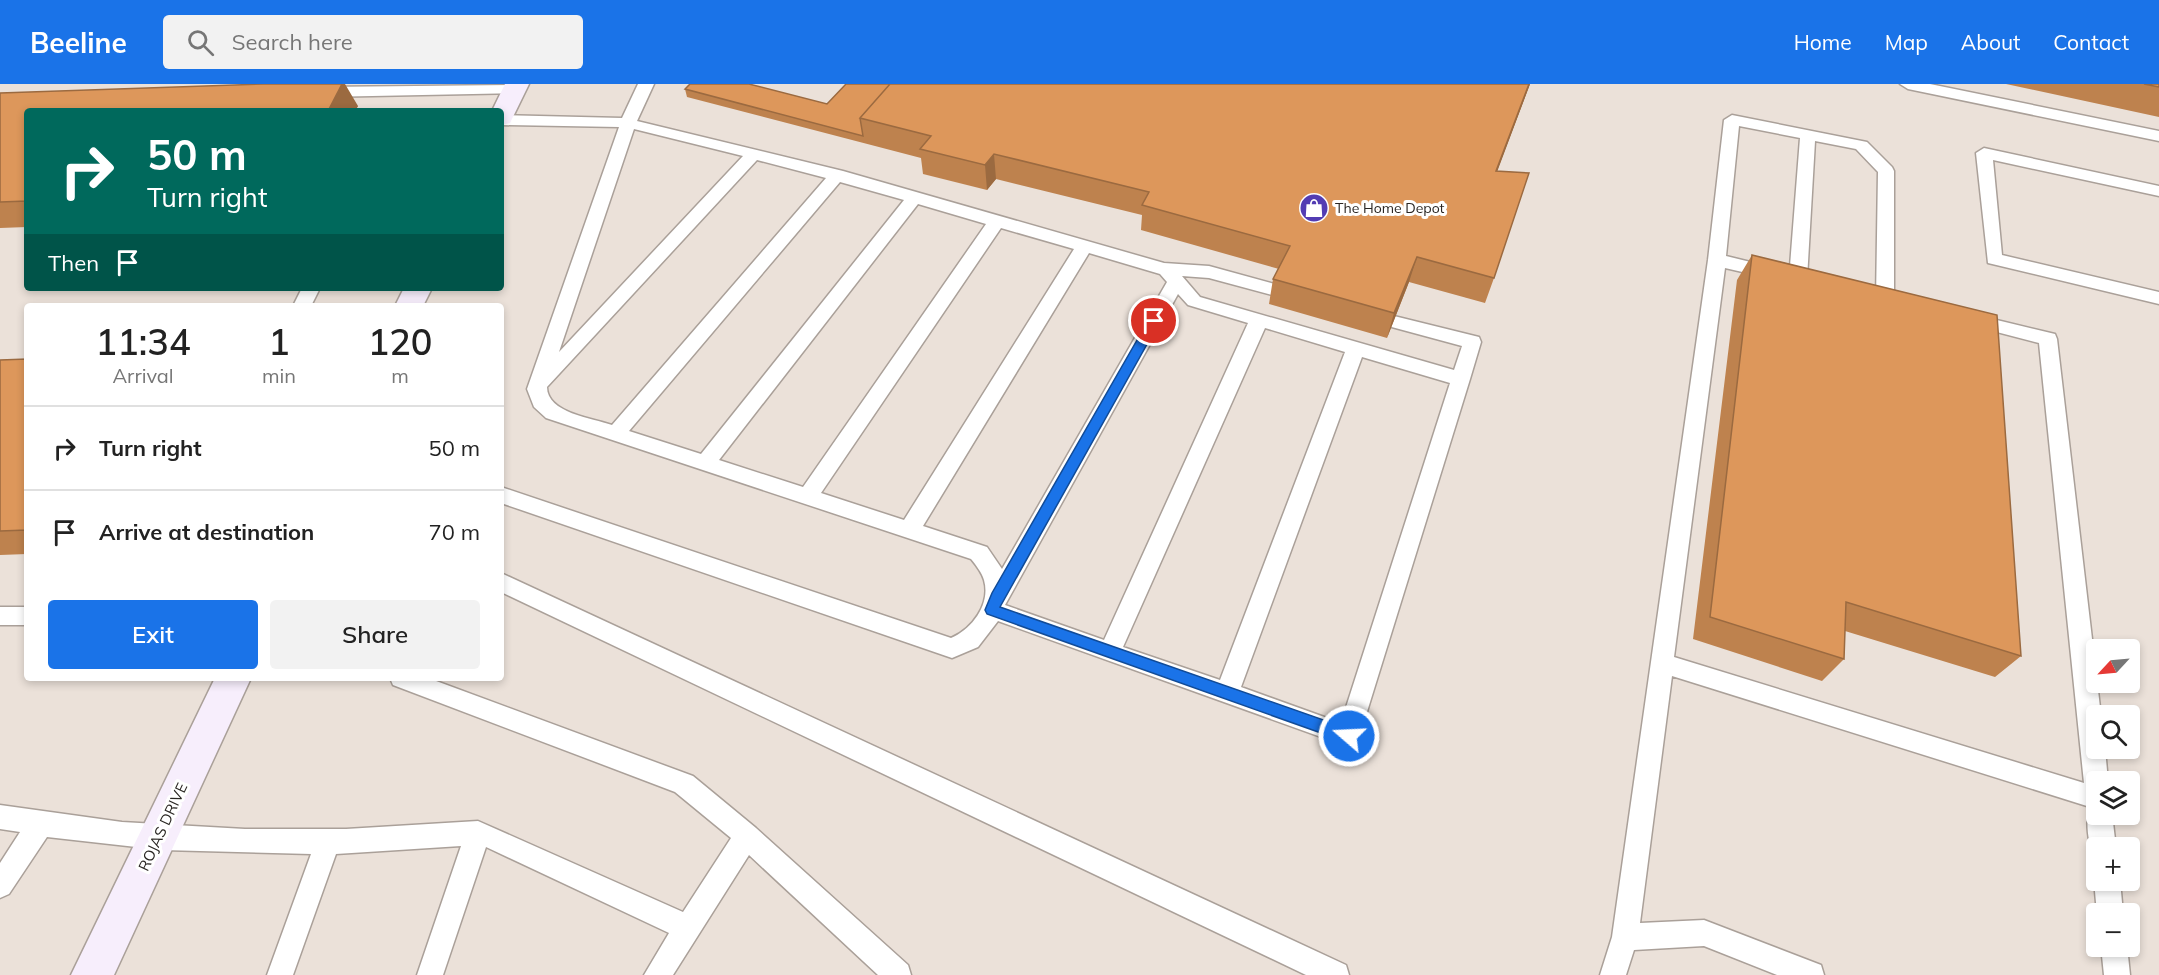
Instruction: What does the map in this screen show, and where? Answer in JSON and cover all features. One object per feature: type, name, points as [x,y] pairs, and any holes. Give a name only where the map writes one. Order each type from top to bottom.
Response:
[{"type":"main road","points":[[504,112],[515,87]]},
{"type":"main road","name":"ROJAS DRIVE","points":[[92,975],[232,681]]},
{"type":"lane","points":[[646,84],[628,123],[537,388],[541,402],[553,413],[979,553],[995,577],[994,604]]},
{"type":"lane","points":[[1908,84],[2159,136]]},
{"type":"lane","points":[[306,92],[515,87]]},
{"type":"lane","points":[[407,108],[416,91]]},
{"type":"lane","points":[[504,119],[628,123],[837,175],[1085,246],[1170,275],[1209,272],[1276,290]]},
{"type":"lane","points":[[1613,975],[1625,938],[1717,260],[1732,120],[1861,145],[1886,171],[1885,300]]},
{"type":"lane","points":[[1798,279],[1808,134]]},
{"type":"lane","points":[[2159,191],[1984,153],[1994,259],[2159,298]]},
{"type":"lane","points":[[537,388],[754,154]]},
{"type":"lane","points":[[615,434],[837,175]]},
{"type":"lane","points":[[705,463],[915,197]]},
{"type":"lane","points":[[807,497],[998,221]]},
{"type":"lane","points":[[909,530],[1085,246]]},
{"type":"lane","points":[[1717,260],[1820,284]]},
{"type":"lane","points":[[1170,275],[1194,301],[1461,380]]},
{"type":"lane","points":[[504,496],[952,648],[970,640],[988,619],[1170,275]]},
{"type":"lane","points":[[1863,295],[1908,305]]},
{"type":"lane","points":[[1955,316],[2048,339],[2095,771]]},
{"type":"lane","points":[[1110,651],[1260,320]]},
{"type":"lane","points":[[994,604],[1110,651],[1349,736],[1472,342],[1394,322]]},
{"type":"lane","points":[[1227,693],[1356,348]]},
{"type":"lane","points":[[504,583],[1336,975]]},
{"type":"lane","points":[[0,616],[24,616]]},
{"type":"lane","points":[[1663,663],[2086,795]]},
{"type":"lane","points":[[409,681],[684,784],[747,836],[898,975]]},
{"type":"lane","points":[[0,817],[40,825],[158,837],[328,842],[477,833],[491,837],[688,927]]},
{"type":"lane","points":[[0,885],[40,825]]},
{"type":"lane","points":[[430,975],[477,833]]},
{"type":"lane","points":[[657,975],[747,836]]},
{"type":"lane","points":[[280,975],[328,842]]},
{"type":"lane","points":[[1625,938],[1704,933],[1811,975]]},
{"type":"lane","points":[[2115,957],[2117,975]]},
{"type":"building","points":[[264,84],[342,84],[330,108],[24,108],[24,201],[0,202],[0,93]]},
{"type":"building","points":[[690,84],[749,84],[827,104],[846,84],[890,84],[860,118],[863,136],[685,89]]},
{"type":"building","name":"The Home Depot","points":[[890,84],[1529,84],[1496,171],[1529,173],[1494,278],[1417,257],[1394,313],[1273,279],[1290,246],[1142,205],[1149,192],[994,154],[985,165],[920,149],[931,136],[860,118]]},
{"type":"building","points":[[1752,255],[1997,315],[2021,656],[1846,602],[1844,659],[1710,617]]},
{"type":"building","points":[[24,359],[24,530],[0,531],[0,360]]},
{"type":"place","name":"The Home Depot","points":[[1314,208]]},
{"type":"route","points":[[1154,321],[997,597],[992,610],[1349,736]]}]
